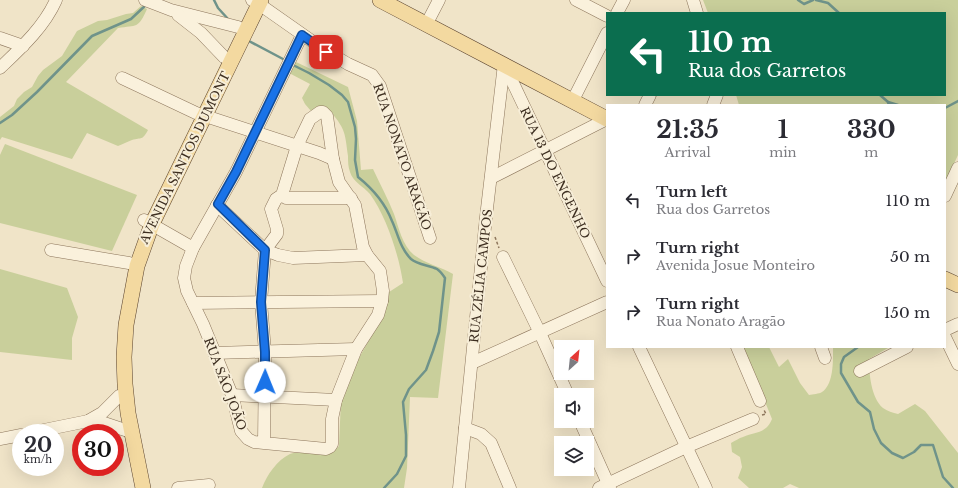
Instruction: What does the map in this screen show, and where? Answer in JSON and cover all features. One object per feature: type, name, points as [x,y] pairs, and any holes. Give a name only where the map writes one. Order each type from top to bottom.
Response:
[{"type":"main road","points":[[380,0],[606,118]]},
{"type":"main road","name":"AVENIDA SANTOS DUMONT","points":[[137,488],[117,354],[121,298],[129,263],[134,245],[148,222],[256,1]]},
{"type":"main road","name":"AVENIDA SANTOS DUMONT","points":[[123,396],[126,325],[136,266],[148,222]]},
{"type":"main road","points":[[946,279],[958,285]]},
{"type":"main road","name":"AVENIDA SANTOS DUMONT","points":[[128,429],[143,488]]},
{"type":"street","points":[[0,68],[23,46],[43,23],[56,0]]},
{"type":"street","points":[[426,25],[439,0]]},
{"type":"street","points":[[576,0],[606,15]]},
{"type":"street","points":[[618,12],[624,0]]},
{"type":"street","name":"RUA NONATO ARAGÃO","points":[[256,1],[326,52],[372,75],[377,81],[430,238]]},
{"type":"street","points":[[150,2],[171,10],[242,29]]},
{"type":"street","points":[[171,10],[201,33],[228,59]]},
{"type":"street","name":"RUA SÃO JOÃO","points":[[297,146],[310,119],[321,112],[327,116],[333,159],[339,182],[355,205],[363,247],[367,255],[380,271],[383,291],[378,315],[356,349],[336,400],[332,419],[332,444],[326,449],[254,442],[248,439],[241,431],[232,395],[187,290],[184,278],[186,266],[194,248],[236,172],[302,35]]},
{"type":"street","points":[[573,100],[606,35]]},
{"type":"street","points":[[0,38],[23,46]]},
{"type":"street","name":"RUA 13 DO ENGENHO","points":[[504,64],[606,279]]},
{"type":"street","name":"RUA ZÉLIA CAMPOS","points":[[459,488],[504,64]]},
{"type":"street","points":[[122,78],[200,115],[319,153],[333,159]]},
{"type":"street","points":[[491,178],[606,120]]},
{"type":"street","points":[[264,443],[265,352],[261,302],[265,250],[277,234],[271,209],[276,199],[282,195],[297,146]]},
{"type":"street","points":[[946,195],[954,185],[958,168]]},
{"type":"street","points":[[282,195],[286,198],[351,198]]},
{"type":"street","points":[[218,204],[265,250],[278,255],[293,258],[367,255]]},
{"type":"street","points":[[148,222],[194,248]]},
{"type":"street","points":[[51,250],[129,263]]},
{"type":"street","points":[[503,257],[565,388]]},
{"type":"street","points":[[193,303],[382,301]]},
{"type":"street","points":[[472,364],[606,302]]},
{"type":"street","points":[[946,330],[958,324]]},
{"type":"street","points":[[946,339],[958,364]]},
{"type":"street","points":[[639,348],[706,488]]},
{"type":"street","points":[[737,348],[760,401]]},
{"type":"street","points":[[860,372],[905,348]]},
{"type":"street","points":[[214,353],[356,349]]},
{"type":"street","points":[[232,395],[336,400]]},
{"type":"street","points":[[64,426],[88,421],[102,413],[123,396]]},
{"type":"street","points":[[583,428],[605,487],[686,447],[753,419]]},
{"type":"street","points":[[88,421],[128,429]]},
{"type":"street","points":[[465,428],[481,434],[491,443],[510,488]]},
{"type":"street","points":[[0,439],[12,437]]},
{"type":"street","points":[[178,488],[209,485]]},
{"type":"green space","points":[[703,0],[958,0],[958,155],[946,181],[946,104],[739,104],[736,96],[946,96],[946,12],[708,12]]},
{"type":"green space","points":[[141,6],[147,9],[139,23],[133,26],[118,28],[66,82],[148,130],[143,137],[118,146],[87,133],[72,159],[2,137],[0,140],[0,117],[14,106],[17,99],[24,92],[32,87],[43,70],[62,56],[77,31],[98,21],[133,13]]},
{"type":"green space","points":[[294,61],[348,87],[357,121],[361,170],[373,169],[392,208],[401,236],[410,251],[423,261],[453,274],[438,398],[410,397],[407,468],[404,488],[262,488],[273,468],[290,454],[334,451],[339,446],[341,399],[359,358],[378,324],[386,294],[403,283],[395,248],[381,213],[370,194],[351,175],[348,166],[344,132],[340,123],[331,112],[311,111],[305,104],[302,98],[310,84],[289,73]]},
{"type":"green space","points":[[5,144],[137,195],[112,251],[0,223],[0,155]]},
{"type":"green space","points":[[0,269],[67,288],[78,317],[72,338],[72,360],[0,352]]},
{"type":"green space","points":[[743,348],[770,348],[779,367],[788,359],[800,383],[809,395],[822,392],[829,383],[832,371],[833,348],[888,348],[869,359],[870,378],[873,392],[879,404],[888,411],[898,414],[915,404],[925,411],[958,453],[958,488],[799,488],[790,484],[783,488],[749,488],[738,478],[742,467],[740,457],[732,452],[731,443],[742,437],[764,430],[770,424],[772,419]]},
{"type":"waterway","points":[[214,0],[218,8],[229,20]]},
{"type":"waterway","points":[[798,0],[804,4],[813,0]]},
{"type":"waterway","points":[[816,0],[828,3],[838,12]]},
{"type":"waterway","points":[[0,123],[12,115],[37,92],[92,36],[131,19],[147,4]]},
{"type":"waterway","points":[[247,40],[283,59]]},
{"type":"waterway","points":[[295,66],[329,85],[342,95],[348,102],[355,127],[355,160],[358,177],[374,191],[382,202],[389,214],[407,255],[417,263],[437,269],[445,278],[439,332],[433,351],[426,370],[409,389],[403,402],[406,456],[397,474],[384,488]]},
{"type":"waterway","points":[[881,96],[889,104]]},
{"type":"waterway","points":[[946,107],[958,101]]},
{"type":"waterway","points":[[888,102],[895,104]]},
{"type":"waterway","points":[[857,348],[844,357],[841,364],[841,373],[858,402],[870,412],[874,429],[881,443],[892,453],[903,458],[914,452],[921,445],[933,445],[943,477],[953,488]]},
{"type":"route","points":[[265,382],[265,352],[261,302],[265,250],[218,204],[236,172],[302,35],[326,52]]}]
